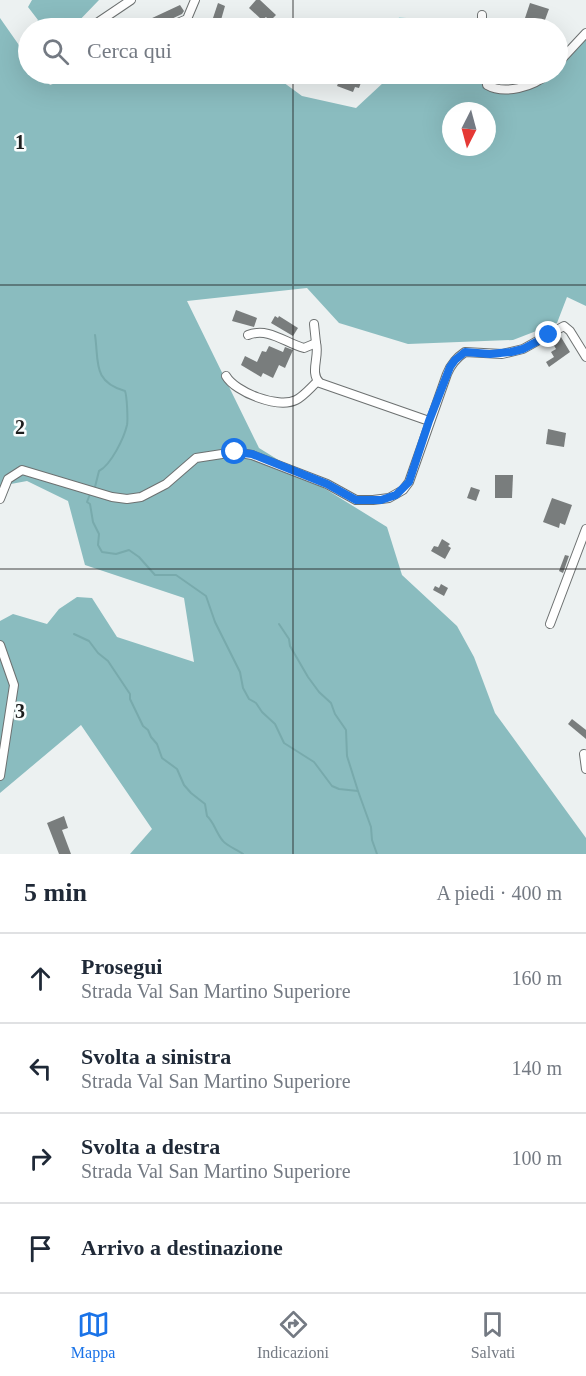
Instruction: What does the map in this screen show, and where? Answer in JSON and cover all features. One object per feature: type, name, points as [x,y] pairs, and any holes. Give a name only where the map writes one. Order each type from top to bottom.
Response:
[{"type":"street","points":[[103,18],[130,0]]},
{"type":"street","points":[[187,18],[195,0]]},
{"type":"street","points":[[568,52],[586,33]]},
{"type":"street","points":[[487,84],[495,90],[506,90],[532,84]]},
{"type":"street","points":[[314,324],[317,352],[315,369],[318,381]]},
{"type":"street","points":[[0,499],[8,479],[22,470],[112,497],[127,499],[141,497],[166,484],[202,456],[242,452],[327,484],[356,500],[381,500],[396,495],[409,482],[450,367],[465,352],[502,354],[523,349],[564,326],[570,330],[586,357]]},
{"type":"street","points":[[248,335],[263,333],[288,340],[304,348],[316,343]]},
{"type":"street","points":[[226,376],[239,389],[278,402],[296,400],[318,381]]},
{"type":"street","points":[[318,381],[429,421]]},
{"type":"street","points":[[550,624],[586,529]]},
{"type":"street","points":[[0,645],[14,685],[0,776]]},
{"type":"street","points":[[584,754],[586,769]]},
{"type":"shaded area","points":[[32,0],[99,0],[82,18],[36,18],[28,7]]},
{"type":"shaded area","points":[[0,18],[18,44],[18,84],[286,84],[302,96],[356,108],[382,84],[483,84],[484,87],[568,84],[568,55],[586,36],[586,306],[567,297],[557,323],[513,340],[408,344],[339,323],[307,288],[187,301],[259,448],[387,527],[402,575],[457,626],[474,657],[495,713],[586,838],[586,854],[130,854],[152,829],[81,725],[0,793],[0,621],[13,614],[47,624],[59,609],[77,597],[92,598],[117,637],[194,662],[184,598],[85,565],[68,501],[27,481],[0,486]]},
{"type":"building","points":[[256,0],[260,0],[276,15],[273,18],[260,18],[249,8]]},
{"type":"building","points":[[218,3],[225,6],[222,18],[213,18]]},
{"type":"building","points":[[530,3],[549,9],[546,18],[525,18]]},
{"type":"building","points":[[180,5],[184,11],[174,18],[152,18]]},
{"type":"building","points":[[338,84],[360,84],[359,88],[355,87],[353,92],[337,86]]},
{"type":"building","points":[[236,310],[257,318],[254,327],[232,321]]},
{"type":"building","points":[[275,316],[278,318],[279,316],[298,328],[293,336],[271,323]]},
{"type":"building","points":[[561,337],[570,352],[549,367],[546,362],[554,357],[551,352],[556,349],[552,342]]},
{"type":"building","points":[[269,346],[283,352],[285,347],[293,350],[285,368],[279,365],[273,378],[263,373],[261,377],[241,365],[245,356],[257,362],[262,351],[266,352]]},
{"type":"building","points":[[548,429],[566,433],[564,447],[546,444]]},
{"type":"building","points":[[495,475],[513,475],[512,498],[495,498]]},
{"type":"building","points":[[471,487],[480,490],[476,501],[467,498]]},
{"type":"building","points":[[552,498],[572,505],[565,525],[560,523],[559,528],[543,522]]},
{"type":"building","points":[[442,539],[450,544],[448,546],[451,548],[445,559],[431,551],[434,546],[438,547]]},
{"type":"building","points":[[565,555],[569,556],[563,573],[559,571]]},
{"type":"building","points":[[441,584],[448,588],[444,596],[433,590],[435,586],[439,588]]},
{"type":"building","points":[[572,719],[586,730],[586,739],[568,724]]},
{"type":"building","points":[[64,816],[68,828],[62,830],[71,854],[59,854],[47,823]]},
{"type":"waterway","points":[[95,335],[102,376],[114,387],[125,391],[127,403],[127,425],[120,444],[108,463],[99,471],[95,487]]},
{"type":"waterway","points":[[90,494],[87,502],[90,504],[93,522],[99,534],[98,545],[102,552],[116,554],[129,550],[139,557],[155,575],[176,575],[206,596],[215,622],[240,672],[243,688],[249,699],[256,703],[275,724],[284,743],[314,762],[332,786],[358,791],[371,827],[372,840],[377,854]]},
{"type":"waterway","points":[[279,624],[308,677],[331,703],[335,714],[346,730],[347,756],[358,791]]},
{"type":"waterway","points":[[74,634],[89,641],[108,661],[130,694],[130,699],[143,726],[157,744],[162,758],[177,769],[184,785],[205,804],[207,816],[223,841],[243,854]]},
{"type":"route","points":[[235,452],[252,454],[327,484],[356,500],[381,500],[396,495],[409,482],[429,421],[447,374],[455,360],[465,352],[471,351],[502,354],[523,349],[549,335]]}]
